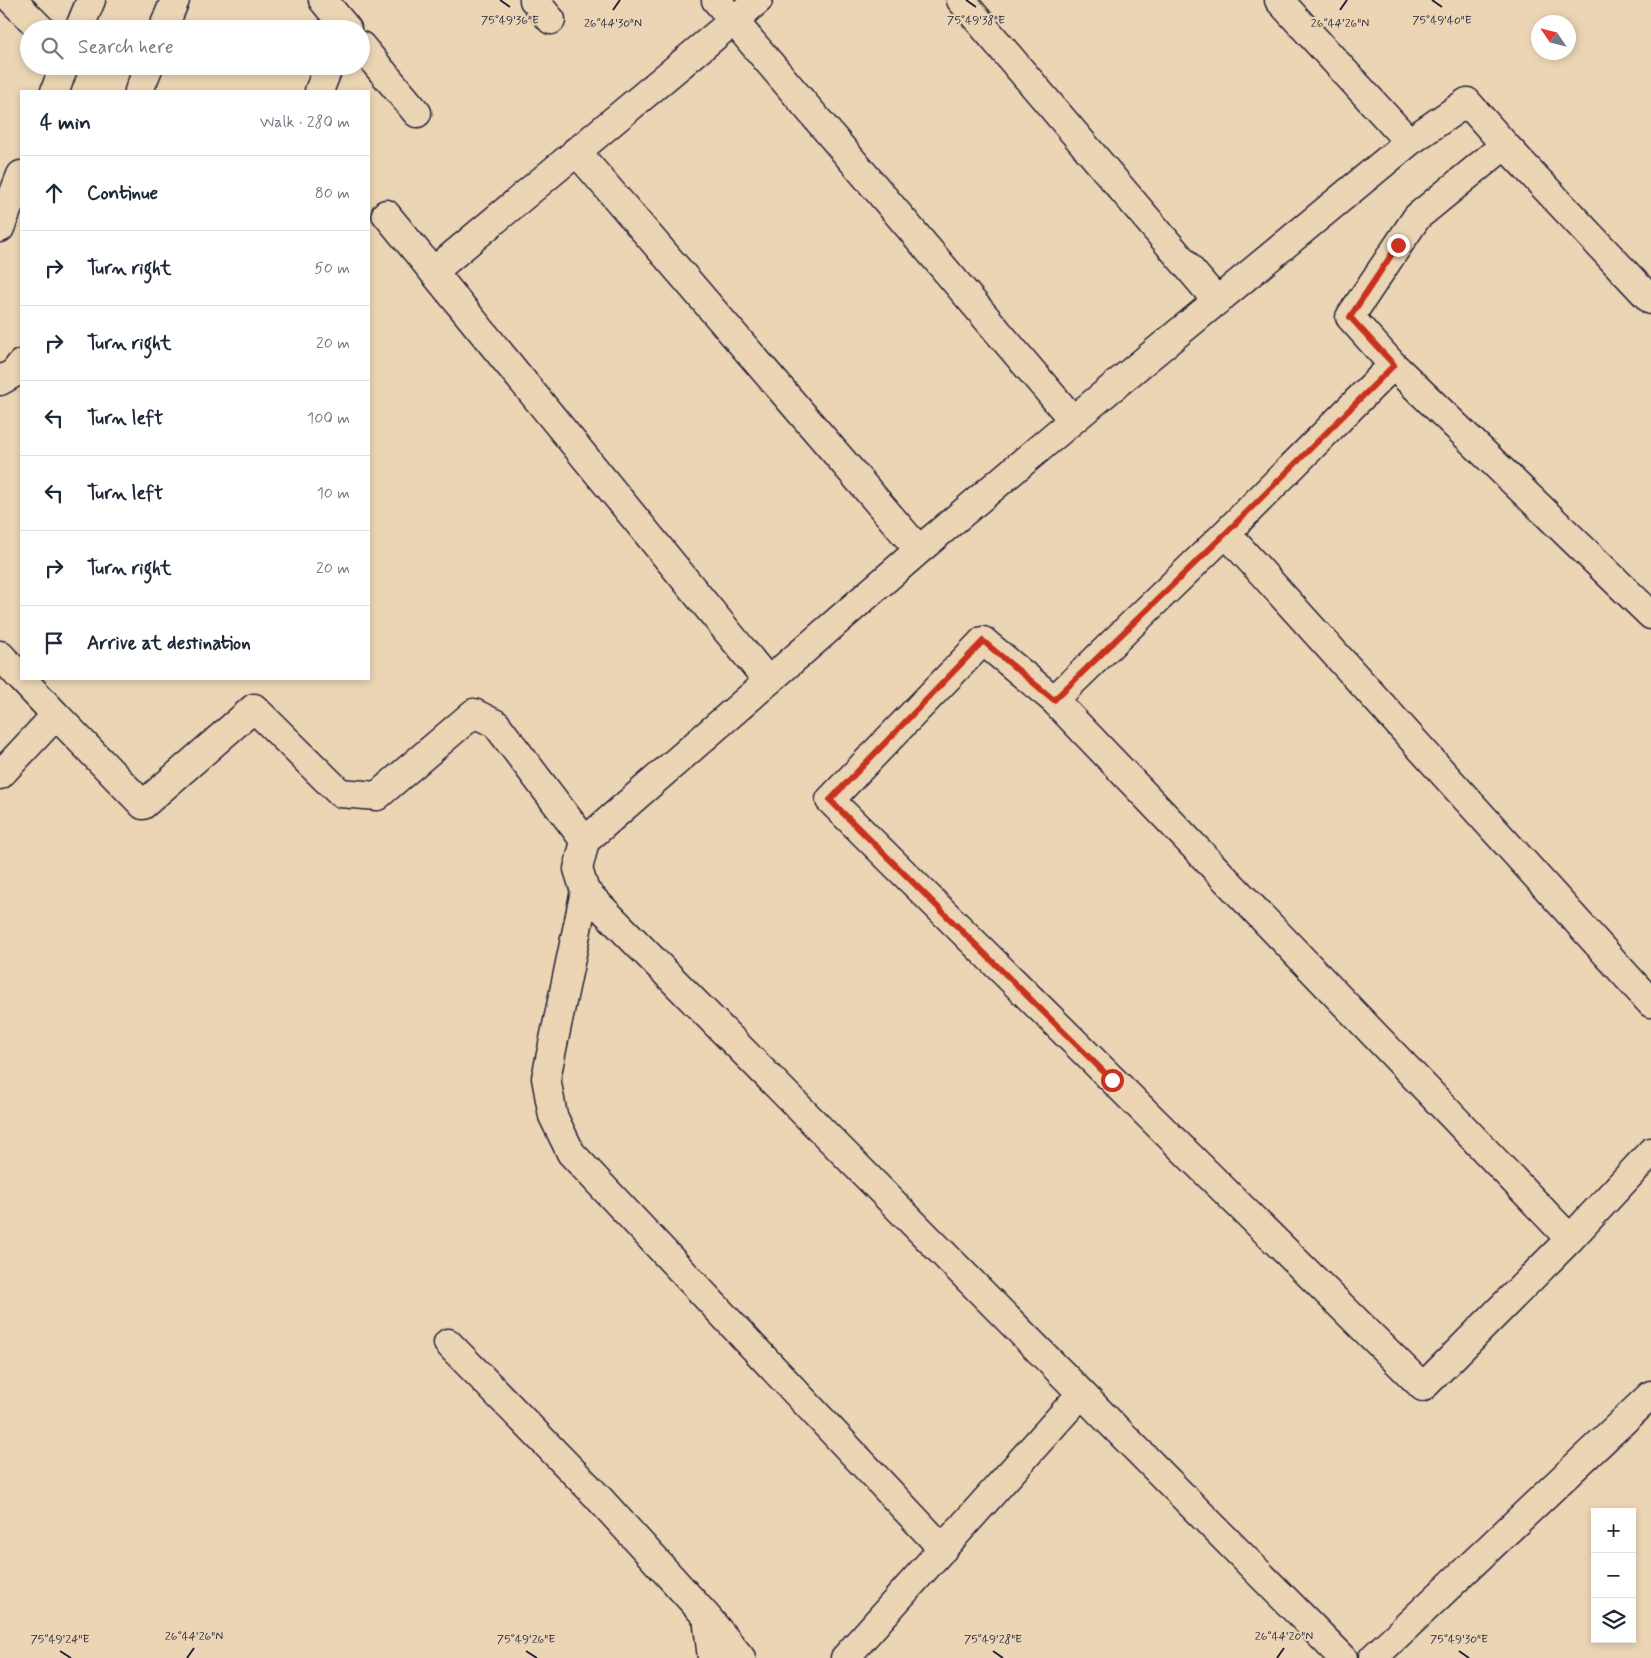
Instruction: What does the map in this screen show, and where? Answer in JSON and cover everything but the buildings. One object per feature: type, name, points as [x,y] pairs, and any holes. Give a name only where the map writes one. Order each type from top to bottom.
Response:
[{"type":"street","points":[[12,0],[32,20]]},
{"type":"street","points":[[83,20],[91,0]]},
{"type":"street","points":[[167,20],[175,0]]},
{"type":"street","points":[[323,0],[340,20]]},
{"type":"street","points":[[716,0],[1073,420]]},
{"type":"street","points":[[434,271],[758,0]]},
{"type":"street","points":[[961,0],[1217,301]]},
{"type":"street","points":[[1279,0],[1409,142]]},
{"type":"street","points":[[370,57],[417,113]]},
{"type":"street","points":[[54,90],[60,75]]},
{"type":"street","points":[[139,90],[145,75]]},
{"type":"street","points":[[319,90],[325,75]]},
{"type":"street","points":[[1343,1658],[585,891],[578,869],[585,841],[768,680],[1073,420],[1409,142],[1467,102],[1651,300]]},
{"type":"street","points":[[1505,145],[1417,217],[1350,317],[1394,365],[1651,615]]},
{"type":"street","points":[[576,151],[919,550]]},
{"type":"street","points":[[3,212],[20,177]]},
{"type":"street","points":[[386,214],[768,680]]},
{"type":"street","points":[[0,381],[14,373],[20,365]]},
{"type":"street","points":[[1054,700],[1226,533],[1394,365]]},
{"type":"street","points":[[1226,533],[1651,1003]]},
{"type":"street","points":[[1570,1239],[1054,700],[983,641],[830,800],[1423,1387],[1570,1239],[1651,1152]]},
{"type":"street","points":[[0,655],[20,676]]},
{"type":"street","points":[[24,680],[143,805],[254,708],[340,793],[377,796],[474,713],[496,724],[585,841]]},
{"type":"street","points":[[0,775],[56,715]]},
{"type":"street","points":[[585,891],[546,1078],[552,1116],[571,1153],[943,1549]]},
{"type":"street","points":[[448,1343],[596,1496],[707,1617],[741,1658]]},
{"type":"street","points":[[846,1658],[1081,1394]]},
{"type":"street","points":[[1373,1658],[1651,1395]]},
{"type":"street","points":[[707,1617],[712,1658]]},
{"type":"route","points":[[1112,1080],[830,800],[983,641],[1054,700],[1226,533],[1394,365],[1350,317],[1398,245]]}]
